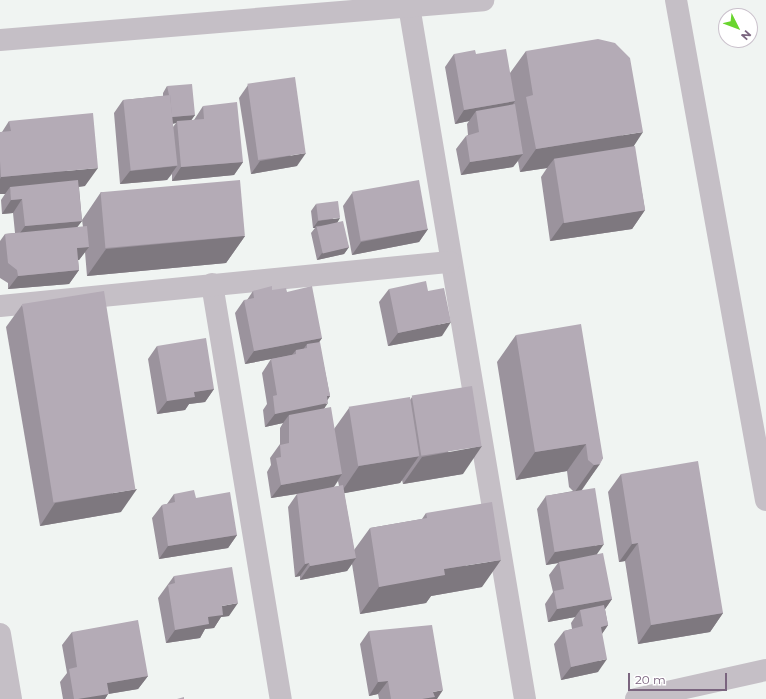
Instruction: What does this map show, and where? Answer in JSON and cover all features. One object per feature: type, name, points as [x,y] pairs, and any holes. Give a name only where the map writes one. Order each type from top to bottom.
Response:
[{"type":"street","points":[[0,40],[409,3],[483,0]]},
{"type":"street","points":[[676,0],[766,500]]},
{"type":"street","points":[[409,3],[450,262],[526,699]]},
{"type":"street","points":[[0,306],[212,284],[450,262]]},
{"type":"street","points":[[212,284],[281,699]]},
{"type":"street","points":[[0,634],[11,699]]},
{"type":"street","points":[[636,699],[766,670]]},
{"type":"building","points":[[598,39],[615,43],[630,58],[643,132],[536,149],[526,97],[533,95],[526,51]]},
{"type":"building","points":[[506,49],[515,101],[464,110],[454,54],[475,50],[476,54]]},
{"type":"building","points":[[295,77],[306,153],[258,160],[247,84]]},
{"type":"building","points":[[192,84],[195,115],[172,117],[170,95],[167,86]]},
{"type":"building","points":[[170,95],[177,166],[131,171],[123,100]]},
{"type":"building","points":[[237,102],[243,162],[181,167],[177,121],[204,119],[203,106]]},
{"type":"building","points":[[515,104],[523,154],[470,162],[466,136],[479,132],[476,111]]},
{"type":"building","points":[[93,113],[98,168],[1,177],[0,132],[11,131],[9,121]]},
{"type":"building","points":[[635,146],[645,210],[564,223],[554,159]]},
{"type":"building","points":[[78,180],[82,221],[25,226],[22,199],[11,200],[10,187]]},
{"type":"building","points":[[240,180],[245,236],[105,248],[101,192]]},
{"type":"building","points":[[419,180],[428,229],[361,241],[352,192]]},
{"type":"building","points":[[338,201],[340,218],[318,221],[316,204]]},
{"type":"building","points":[[343,221],[349,247],[323,253],[317,227]]},
{"type":"building","points":[[87,226],[89,247],[77,248],[79,270],[18,276],[17,270],[8,263],[5,234]]},
{"type":"building","points":[[426,281],[428,291],[444,288],[451,322],[398,333],[389,289]]},
{"type":"building","points":[[272,286],[272,290],[286,288],[287,292],[312,286],[322,338],[254,351],[244,300],[254,298],[253,291]]},
{"type":"building","points":[[104,291],[135,490],[53,503],[22,304]]},
{"type":"building","points":[[581,324],[603,458],[600,464],[594,465],[588,460],[586,444],[535,452],[516,335]]},
{"type":"building","points":[[206,338],[214,389],[194,392],[195,397],[167,401],[157,346]]},
{"type":"building","points":[[320,342],[330,396],[327,396],[328,403],[275,414],[273,396],[277,395],[271,359],[296,354],[296,350],[307,348],[307,344]]},
{"type":"building","points":[[472,386],[482,446],[421,456],[412,396]]},
{"type":"building","points":[[410,397],[419,456],[358,466],[349,407]]},
{"type":"building","points":[[331,407],[342,474],[281,485],[276,458],[281,457],[280,445],[289,443],[289,415]]},
{"type":"building","points":[[698,461],[723,613],[651,625],[638,543],[632,544],[621,474]]},
{"type":"building","points":[[343,485],[356,558],[310,566],[309,563],[305,564],[297,494]]},
{"type":"building","points":[[595,488],[604,544],[555,552],[546,496]]},
{"type":"building","points":[[194,490],[196,498],[230,492],[237,535],[168,546],[162,505],[175,502],[174,494]]},
{"type":"building","points":[[492,502],[501,560],[444,569],[445,575],[379,587],[370,528],[427,518],[426,513]]},
{"type":"building","points":[[603,553],[612,599],[557,609],[554,591],[564,589],[559,562]]},
{"type":"building","points":[[232,567],[238,603],[222,606],[223,615],[208,617],[209,624],[175,630],[168,585],[175,583],[174,576]]},
{"type":"building","points":[[604,605],[608,625],[601,627],[607,659],[571,667],[564,631],[583,626],[580,610]]},
{"type":"building","points":[[138,620],[148,676],[107,683],[109,694],[74,699],[69,669],[77,667],[72,632]]},
{"type":"building","points":[[432,625],[443,690],[433,692],[435,697],[422,699],[391,699],[388,681],[378,682],[369,631]]}]
